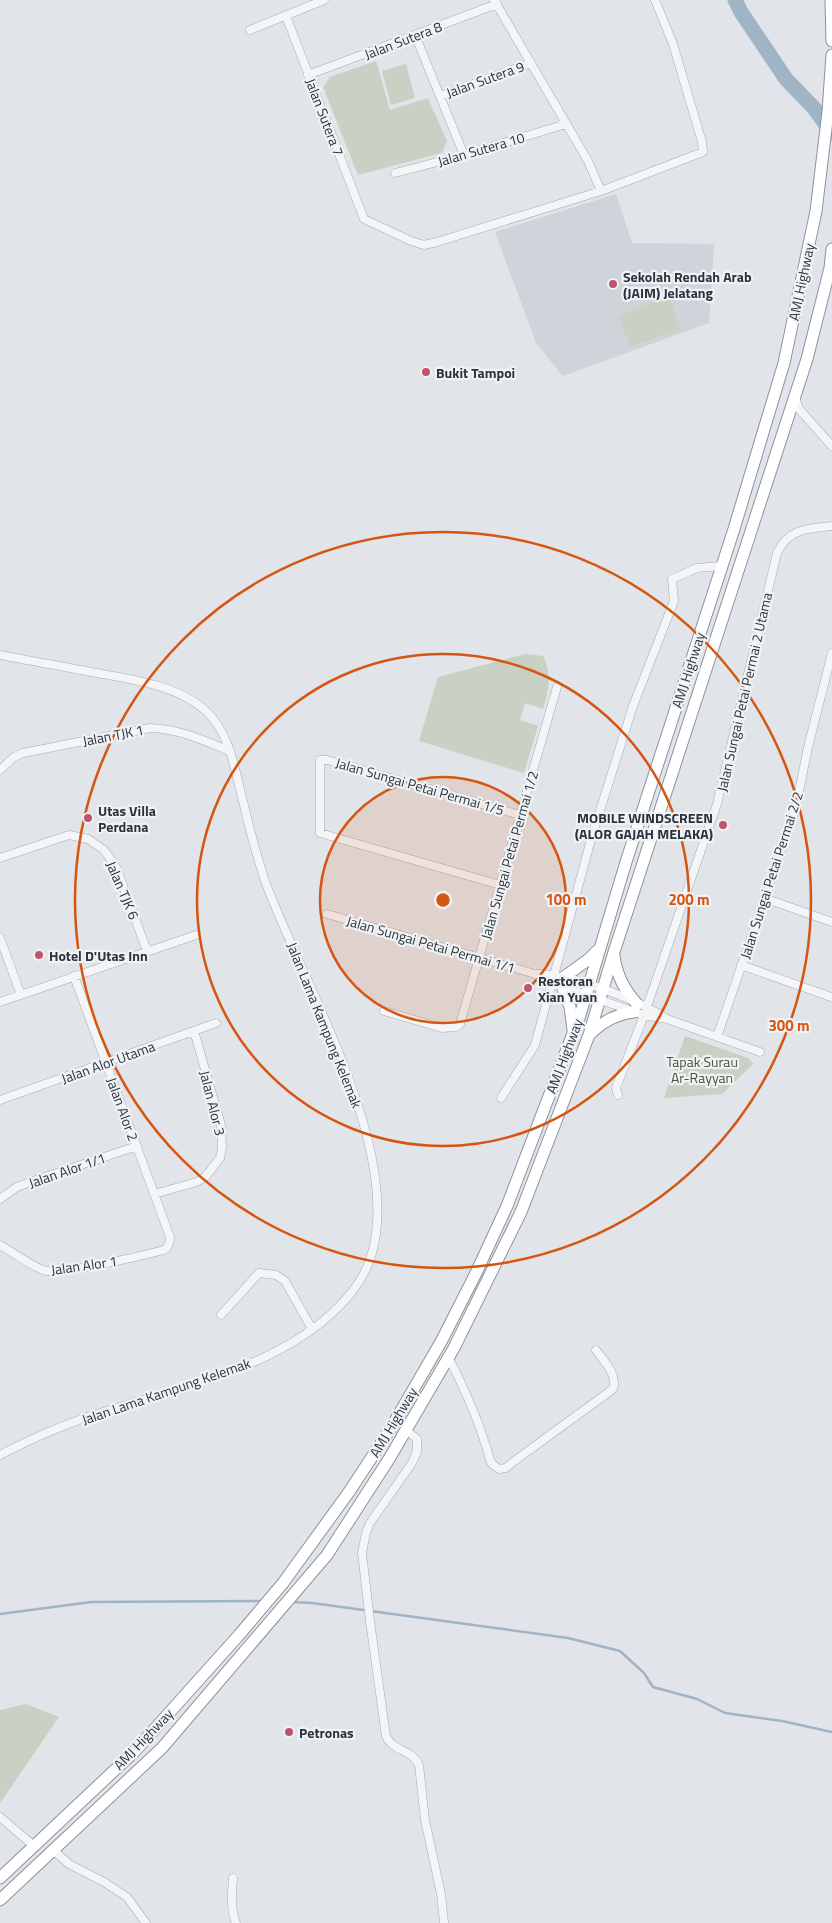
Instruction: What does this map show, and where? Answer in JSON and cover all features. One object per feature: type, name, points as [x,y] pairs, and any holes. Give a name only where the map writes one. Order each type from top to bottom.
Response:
[{"type":"highway","points":[[831,0],[832,41]]},
{"type":"highway","name":"AMJ Highway","points":[[0,1878],[135,1751],[283,1583],[354,1484],[391,1428],[442,1340],[507,1206],[588,990],[734,529],[784,362],[816,211],[828,112],[832,55]]},
{"type":"highway","name":"AMJ Highway","points":[[0,1900],[162,1748],[327,1555],[406,1430],[448,1357],[522,1212],[589,1035],[602,995],[614,952],[809,350],[830,268],[832,250]]},
{"type":"highway","points":[[573,1034],[570,1007],[558,980],[589,959],[600,948]]},
{"type":"highway","points":[[589,1035],[598,1025],[609,1018],[641,1009],[626,992],[621,982],[616,969],[614,952]]},
{"type":"street","points":[[250,30],[286,16],[309,3],[324,0]]},
{"type":"street","points":[[496,2],[588,161],[601,191],[703,152],[702,142],[673,44],[655,0]]},
{"type":"street","name":"Jalan Sutera 8","points":[[308,75],[496,2]]},
{"type":"street","name":"Jalan Sutera 7","points":[[286,16],[364,219],[411,241],[424,244],[437,242],[601,191]]},
{"type":"street","points":[[415,35],[464,155]]},
{"type":"street","name":"Jalan Sutera 9","points":[[440,96],[531,63]]},
{"type":"street","name":"Jalan Sutera 10","points":[[395,173],[464,155],[566,124]]},
{"type":"street","points":[[795,395],[800,409],[832,446]]},
{"type":"street","name":"Jalan Sungai Petai Permai 2 Utama","points":[[618,1095],[616,1088],[641,1009],[717,804],[777,553],[786,537],[794,533],[832,526]]},
{"type":"street","points":[[501,1098],[535,1045],[558,980],[592,836],[633,706],[674,601],[672,580],[697,568],[721,566]]},
{"type":"street","name":"Jalan Sungai Petai Permai 2/2","points":[[716,1037],[796,807],[808,747],[832,653]]},
{"type":"street","name":"Jalan Lama Kampung Kelemak","points":[[0,655],[127,679],[175,693],[195,702],[216,723],[230,751],[266,882],[357,1099],[374,1174],[376,1222],[373,1247],[367,1268],[360,1282],[328,1317],[287,1345],[230,1373],[87,1418],[0,1455]]},
{"type":"street","name":"Jalan Sungai Petai Permai 1/2","points":[[384,1011],[442,1028],[456,1028],[460,1024],[557,687]]},
{"type":"street","name":"Jalan TJK 1","points":[[0,770],[14,756],[23,753],[150,728],[183,732],[230,751]]},
{"type":"street","name":"Jalan Sungai Petai Permai 1/5","points":[[500,885],[320,833],[320,760],[327,760],[520,815]]},
{"type":"street","name":"Jalan TJK 6","points":[[0,858],[69,835],[88,839],[104,850],[116,867],[147,951]]},
{"type":"street","points":[[764,898],[832,922]]},
{"type":"street","name":"Jalan Sungai Petai Permai 1/1","points":[[327,914],[558,980],[760,1052]]},
{"type":"street","points":[[0,1002],[196,935]]},
{"type":"street","points":[[0,938],[21,995]]},
{"type":"street","points":[[741,965],[831,997]]},
{"type":"street","name":"Jalan Alor 2","points":[[74,976],[170,1237],[170,1242]]},
{"type":"street","name":"Jalan Alor Utama","points":[[0,1100],[216,1023]]},
{"type":"street","name":"Jalan Alor 3","points":[[154,1194],[197,1182],[206,1176],[220,1158],[222,1148],[221,1125],[194,1031]]},
{"type":"street","name":"Jalan Alor 1/1","points":[[0,1199],[25,1184],[137,1146]]},
{"type":"street","name":"Jalan Alor 1","points":[[0,1245],[45,1272],[134,1258],[164,1250],[170,1242]]},
{"type":"street","points":[[221,1314],[259,1273],[276,1275],[285,1281],[312,1329]]},
{"type":"street","points":[[448,1357],[476,1413],[490,1460],[495,1467],[500,1469],[506,1468],[613,1388],[615,1385],[613,1374],[596,1350]]},
{"type":"street","points":[[406,1430],[417,1439],[417,1452],[412,1463],[370,1524],[363,1542],[362,1552],[386,1736],[389,1743],[410,1753],[416,1758],[419,1765],[425,1820],[441,1894],[444,1923]]},
{"type":"street","points":[[0,1817],[34,1846]]},
{"type":"street","points":[[53,1850],[69,1864],[127,1896],[146,1923]]},
{"type":"street","points":[[233,1878],[231,1902],[232,1913],[236,1923]]},
{"type":"shaded area","name":"Sekolah Rendah Arab (JAIM) Jelatang","points":[[616,194],[632,243],[714,244],[709,323],[563,376],[536,343],[495,232]]},
{"type":"green space","points":[[376,61],[390,110],[428,98],[447,141],[442,153],[358,175],[323,87],[330,77]]},
{"type":"green space","points":[[406,64],[415,98],[391,105],[382,71]]},
{"type":"green space","points":[[669,297],[681,329],[630,347],[618,315]]},
{"type":"green space","points":[[525,654],[543,656],[548,669],[549,682],[543,709],[525,703],[520,720],[538,726],[524,773],[419,741],[438,677]]},
{"type":"green space","name":"Tapak Surau Ar-Rayyan","points":[[685,1036],[748,1058],[753,1064],[722,1094],[664,1098]]},
{"type":"green space","points":[[26,1704],[59,1717],[0,1803],[0,1710]]},
{"type":"waterway","points":[[735,0],[786,79],[814,108],[832,133]]},
{"type":"waterway","points":[[0,1614],[91,1602],[263,1601]]},
{"type":"waterway","points":[[291,1602],[312,1603],[568,1638],[620,1651],[644,1673],[653,1687],[697,1699],[725,1713],[782,1721],[832,1732]]},
{"type":"place","name":"Sekolah Rendah Arab (JAIM) Jelatang","points":[[613,284]]},
{"type":"place","name":"Bukit Tampoi","points":[[426,372]]},
{"type":"place","name":"Utas Villa Perdana","points":[[88,818]]},
{"type":"place","name":"MOBILE WINDSCREEN (ALOR GAJAH MELAKA)","points":[[723,825]]},
{"type":"place","name":"Hotel D'Utas Inn","points":[[39,955]]},
{"type":"place","name":"Restoran Xian Yuan","points":[[528,988]]},
{"type":"place","name":"Petronas","points":[[289,1732]]}]
